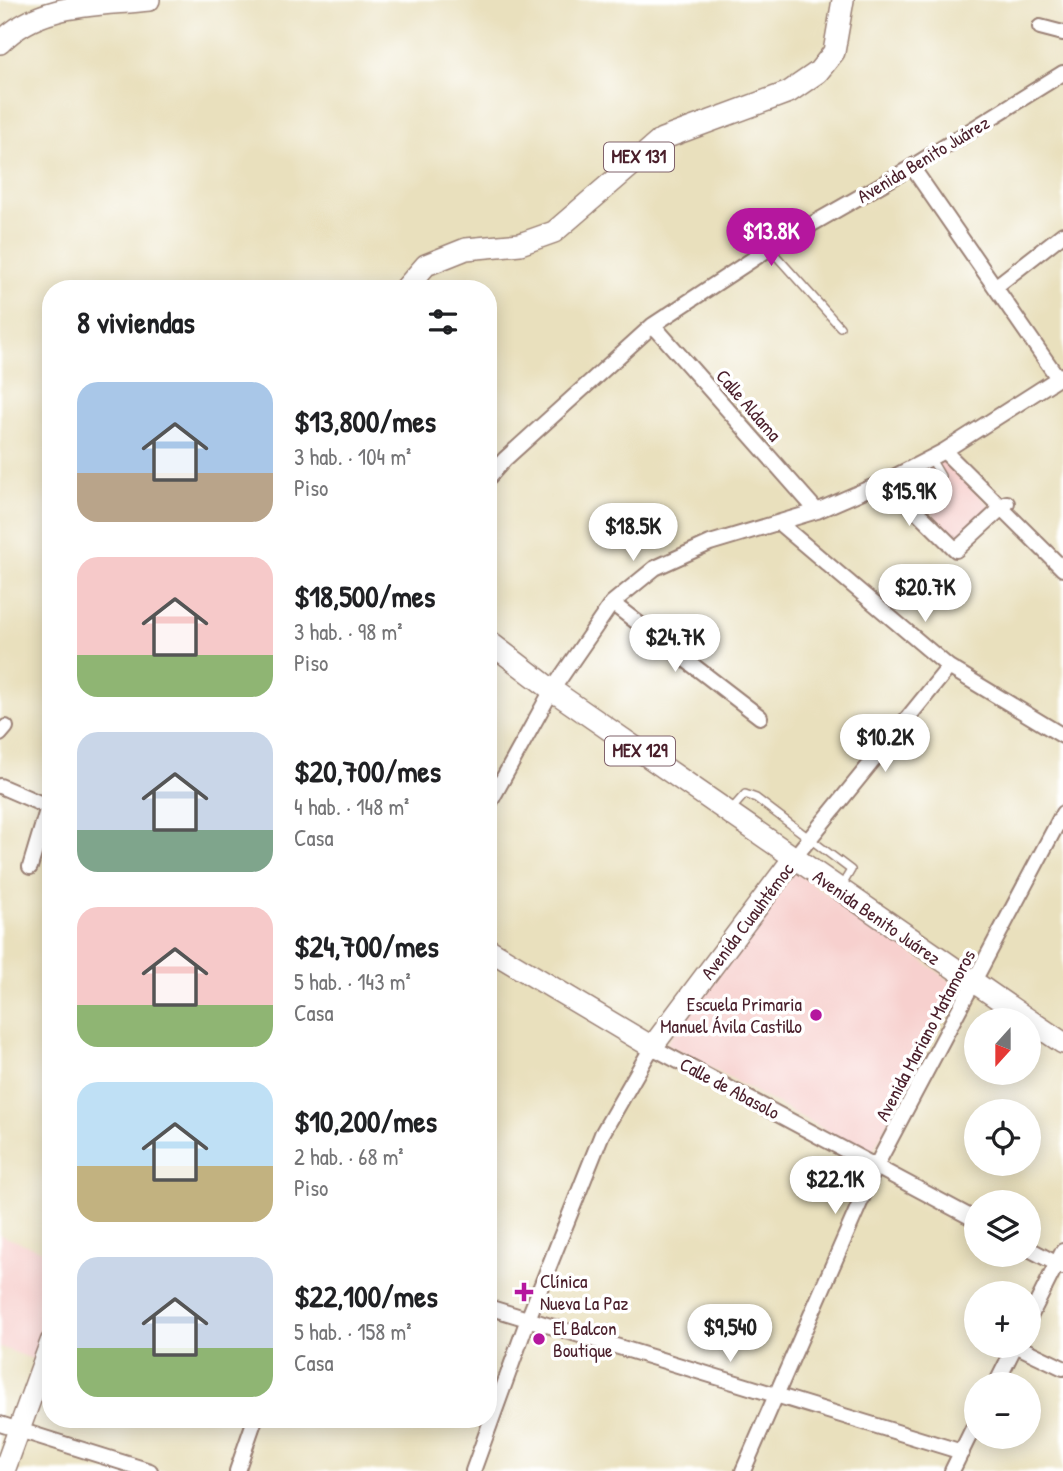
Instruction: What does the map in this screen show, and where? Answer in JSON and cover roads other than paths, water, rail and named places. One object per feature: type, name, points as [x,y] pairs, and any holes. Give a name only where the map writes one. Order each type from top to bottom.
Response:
[{"type":"main road","points":[[0,43],[14,28],[48,11],[149,0]]},
{"type":"main road","name":"MEX 131","points":[[412,280],[426,265],[466,249],[520,244],[554,232],[662,139],[789,92],[818,72],[834,52],[843,0]]},
{"type":"main road","name":"Avenida Benito Juárez","points":[[497,648],[552,690],[793,859],[1011,1008]]},
{"type":"main road","name":"Avenida Cuauhtémoc","points":[[652,1047],[793,859]]},
{"type":"main road","name":"Calle de Abasolo","points":[[497,954],[652,1047]]},
{"type":"main road","name":"Avenida Benito Juárez","points":[[1041,1028],[1063,1043]]},
{"type":"main road","points":[[4,1471],[10,1426],[42,1360]]},
{"type":"street","points":[[1040,27],[1063,33]]},
{"type":"street","name":"Avenida Benito Juárez","points":[[497,468],[653,325],[770,248],[912,167],[1063,73]]},
{"type":"street","points":[[497,790],[552,690],[612,603],[655,568],[710,543],[817,511],[888,480],[947,449],[1060,377],[912,167]]},
{"type":"street","points":[[995,287],[1063,234]]},
{"type":"street","name":"Calle Aldama","points":[[653,325],[817,511]]},
{"type":"street","points":[[947,449],[1063,558]]},
{"type":"street","points":[[888,480],[956,548],[1002,503]]},
{"type":"street","points":[[1002,503],[1063,569]]},
{"type":"street","points":[[779,523],[949,667],[1063,736]]},
{"type":"street","points":[[612,603],[760,717]]},
{"type":"street","name":"Avenida Cuauhtémoc","points":[[793,859],[949,667]]},
{"type":"street","points":[[0,786],[42,804]]},
{"type":"street","name":"Avenida Mariano Matamoros","points":[[743,1471],[876,1166],[975,984],[1063,813]]},
{"type":"street","points":[[30,867],[42,829]]},
{"type":"street","name":"Avenida Cuauhtémoc","points":[[497,1405],[602,1134],[652,1047]]},
{"type":"street","name":"Calle de Abasolo","points":[[652,1047],[964,1214]]},
{"type":"street","points":[[1041,1254],[1061,1261],[1041,1297]]},
{"type":"street","points":[[497,1310],[962,1452]]},
{"type":"street","points":[[1041,1358],[1063,1368]]},
{"type":"street","points":[[10,1426],[150,1471]]},
{"type":"street","points":[[237,1471],[252,1428]]},
{"type":"street","name":"Avenida Cuauhtémoc","points":[[473,1471],[489,1428]]},
{"type":"street","points":[[952,1471],[964,1448]]},
{"type":"lane","points":[[770,248],[840,327]]},
{"type":"lane","points":[[930,459],[941,476]]},
{"type":"lane","points":[[729,813],[749,794],[851,870],[838,890]]},
{"type":"place","name":"Escuela Primaria Manuel Ávila Castillo","points":[[816,1015]]},
{"type":"place","name":"Clínica Nueva La Paz","points":[[524,1292]]},
{"type":"place","name":"El Balcon Boutique","points":[[539,1339]]}]
